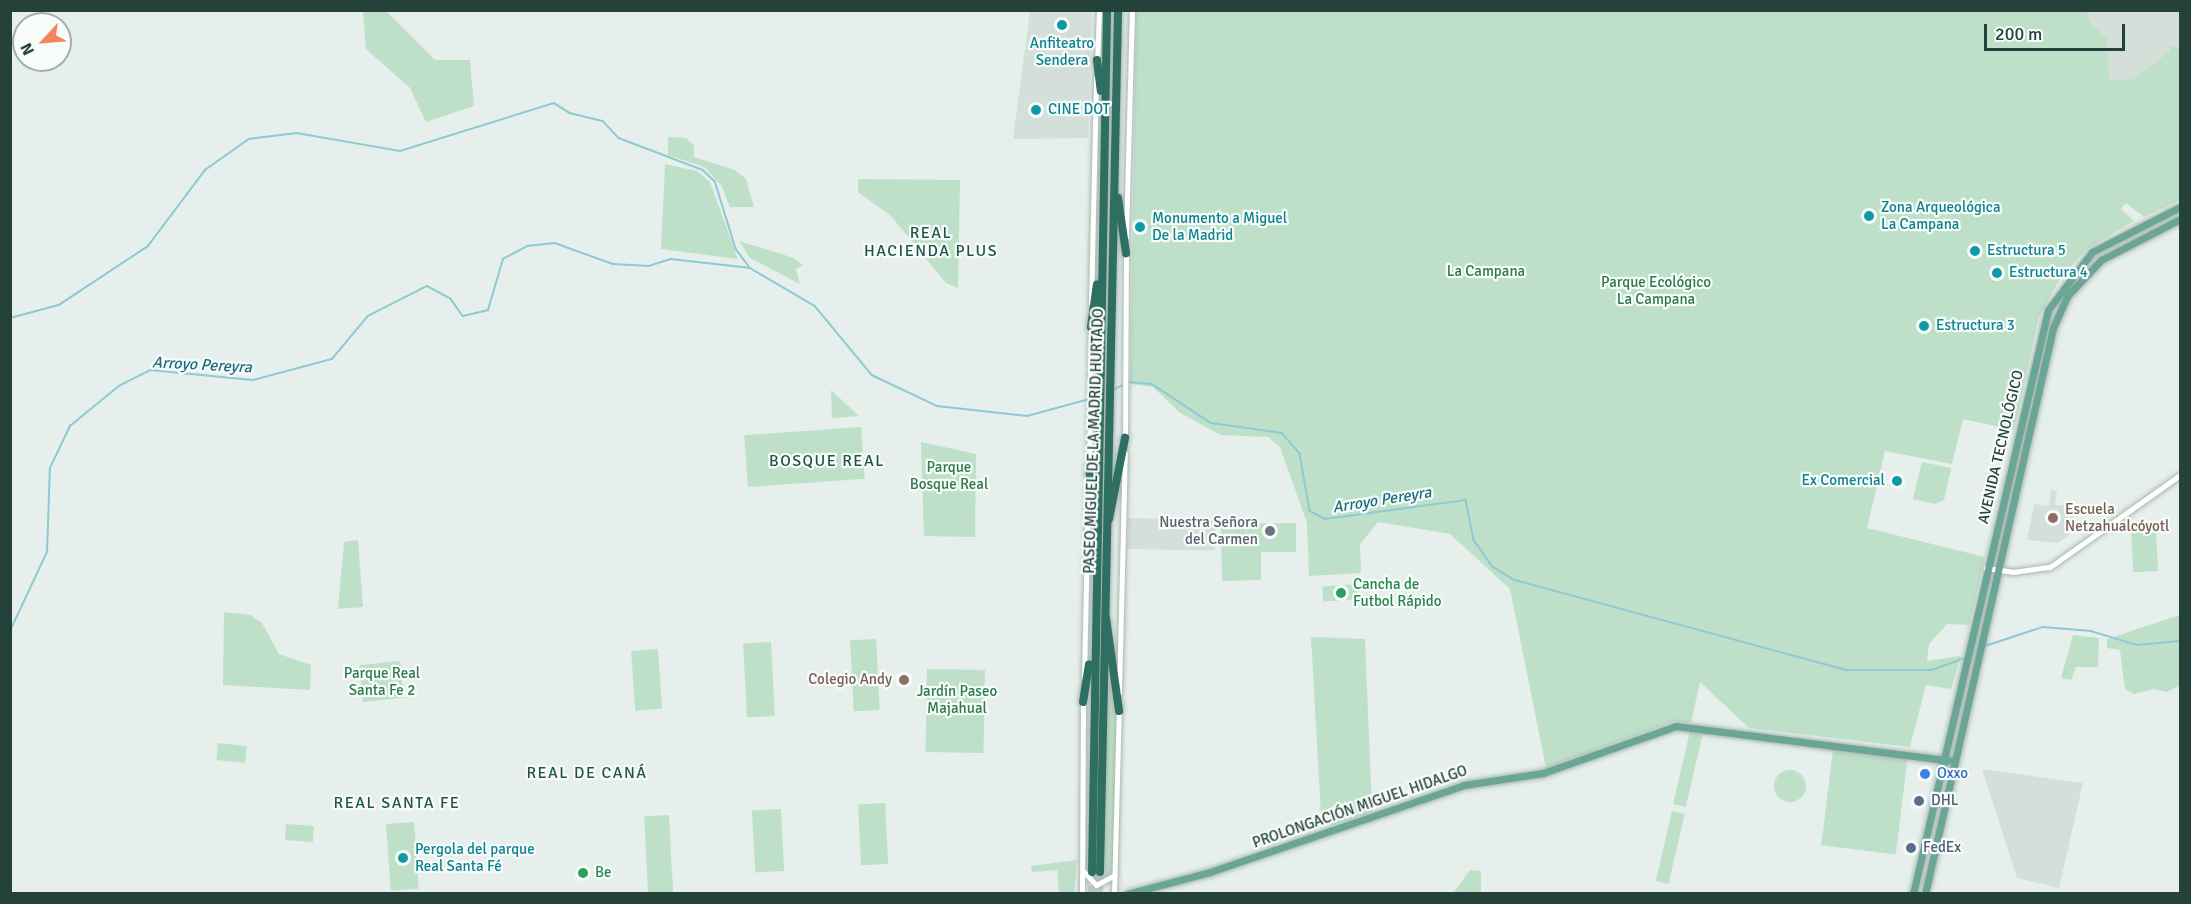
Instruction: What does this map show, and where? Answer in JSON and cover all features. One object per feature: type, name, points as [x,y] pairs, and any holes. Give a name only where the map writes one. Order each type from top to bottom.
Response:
[{"type":"highway","name":"PASEO MIGUEL DE LA MADRID HURTADO","points":[[1092,872],[1093,638],[1107,10]]},
{"type":"highway","name":"PASEO MIGUEL DE LA MADRID HURTADO","points":[[1092,872],[1103,610],[1119,13]]},
{"type":"highway","points":[[1097,60],[1104,118]]},
{"type":"highway","points":[[1114,183],[1126,253]]},
{"type":"highway","points":[[1091,327],[1101,244]]},
{"type":"highway","points":[[1104,538],[1125,438]]},
{"type":"highway","points":[[1089,467],[1096,527]]},
{"type":"highway","points":[[1103,610],[1119,711]]},
{"type":"highway","points":[[1083,702],[1093,638]]},
{"type":"main road","name":"AVENIDA TECNOLÓGICO","points":[[1913,894],[1986,568],[2048,310],[2092,252],[2181,207]]},
{"type":"main road","name":"AVENIDA TECNOLÓGICO","points":[[1926,894],[2060,311],[2101,260],[2181,219]]},
{"type":"main road","name":"PROLONGACIÓN MIGUEL HIDALGO","points":[[1127,894],[1209,872],[1464,785],[1543,773],[1676,726],[1955,761]]},
{"type":"main road","points":[[1917,874],[1929,875]]},
{"type":"street","points":[[1099,10],[1083,702],[1092,872],[1096,885],[1109,882],[1115,874]]},
{"type":"street","points":[[1114,894],[1132,10]]},
{"type":"street","points":[[1986,568],[1999,571],[2036,571],[2063,561],[2181,475]]},
{"type":"street","points":[[1082,894],[1092,872]]},
{"type":"shaded area","points":[[1030,11],[1092,11],[1088,138],[1013,139]]},
{"type":"shaded area","points":[[1955,11],[2180,11],[2180,128]]},
{"type":"shaded area","name":"Escuela Netzahualcóyotl","points":[[2051,490],[2057,491],[2055,505],[2074,505],[2075,530],[2058,543],[2027,540],[2034,504],[2049,506]]},
{"type":"shaded area","points":[[1128,518],[1216,520],[1215,551],[1127,549]]},
{"type":"shaded area","points":[[1982,769],[2083,783],[2059,888],[2017,878]]},
{"type":"green space","points":[[363,11],[386,11],[435,60],[470,60],[474,106],[426,122],[410,88],[366,49]]},
{"type":"green space","name":"Parque Ecológico La Campana","points":[[1136,11],[2086,11],[2091,24],[2107,38],[2109,81],[2134,79],[2169,52],[2171,45],[2180,48],[2180,200],[2144,217],[2126,203],[2121,209],[2134,221],[2087,249],[2061,277],[2039,317],[2014,430],[1963,419],[1952,464],[1885,451],[1867,528],[1985,557],[1969,625],[1947,624],[1929,644],[1927,661],[1961,656],[1951,689],[1926,685],[1910,747],[1749,728],[1700,682],[1691,723],[1675,721],[1546,768],[1510,589],[1450,534],[1378,522],[1360,544],[1361,573],[1309,576],[1307,523],[1280,447],[1268,437],[1221,435],[1180,413],[1153,387],[1130,384]]},
{"type":"green space","points":[[668,137],[686,138],[694,145],[694,157],[735,170],[746,179],[754,207],[730,207],[721,185],[704,167],[668,155]]},
{"type":"green space","points":[[665,164],[697,171],[710,182],[738,259],[661,249]]},
{"type":"green space","points":[[858,179],[960,180],[958,288],[946,283],[891,216],[858,192]]},
{"type":"green space","points":[[739,241],[794,258],[803,265],[796,269],[800,284],[750,258]]},
{"type":"green space","points":[[831,390],[859,416],[832,418]]},
{"type":"green space","points":[[861,427],[865,479],[748,487],[744,435]]},
{"type":"green space","name":"Parque Bosque Real","points":[[921,442],[976,454],[975,537],[924,536]]},
{"type":"green space","points":[[1922,462],[1951,468],[1944,500],[1935,504],[1913,499]]},
{"type":"green space","points":[[1296,523],[1296,552],[1261,552],[1261,580],[1222,581],[1221,524]]},
{"type":"green space","points":[[2156,530],[2158,571],[2133,572],[2131,531]]},
{"type":"green space","points":[[358,540],[363,607],[338,609],[344,542]]},
{"type":"green space","name":"Cancha de Futbol Rápido","points":[[1358,584],[1359,599],[1323,601],[1322,587]]},
{"type":"green space","points":[[224,612],[250,615],[262,623],[279,654],[311,665],[310,690],[223,685]]},
{"type":"green space","points":[[2180,615],[2180,685],[2167,692],[2154,689],[2134,694],[2125,689],[2120,650],[2107,648],[2107,639]]},
{"type":"green space","points":[[2073,635],[2099,638],[2098,667],[2076,667],[2071,680],[2061,678]]},
{"type":"green space","points":[[1311,637],[1365,639],[1372,812],[1330,826],[1321,816]]},
{"type":"green space","points":[[876,639],[880,710],[854,711],[850,640]]},
{"type":"green space","points":[[771,642],[775,716],[747,717],[743,643]]},
{"type":"green space","points":[[1107,643],[1117,708],[1113,873],[1105,880]]},
{"type":"green space","points":[[658,649],[662,709],[635,711],[631,651]]},
{"type":"green space","name":"Parque Real Santa Fe 2","points":[[400,661],[404,698],[363,702],[359,665]]},
{"type":"green space","name":"Jardín Paseo Majahual","points":[[927,669],[985,670],[984,753],[926,752]]},
{"type":"green space","points":[[1690,731],[1703,734],[1686,807],[1673,804]]},
{"type":"green space","points":[[218,743],[247,746],[245,763],[216,760]]},
{"type":"green space","points":[[1833,750],[1907,759],[1896,854],[1821,845]]},
{"type":"green space","points":[[1790,770],[1801,775],[1806,786],[1801,797],[1790,802],[1779,797],[1774,786],[1779,775]]},
{"type":"green space","points":[[885,803],[888,864],[861,865],[858,804]]},
{"type":"green space","points":[[781,809],[784,871],[755,872],[752,811]]},
{"type":"green space","points":[[1672,811],[1685,814],[1668,884],[1656,881]]},
{"type":"green space","points":[[669,815],[673,893],[648,894],[644,816]]},
{"type":"green space","points":[[414,822],[419,889],[391,891],[386,824]]},
{"type":"green space","points":[[286,824],[314,826],[313,842],[285,840]]},
{"type":"green space","points":[[1077,860],[1074,893],[1059,893],[1057,870],[1032,872],[1031,866]]},
{"type":"green space","points":[[1470,870],[1481,871],[1481,893],[1453,893]]},
{"type":"waterway","points":[[10,318],[59,305],[148,246],[205,170],[249,139],[297,133],[400,151],[554,103],[570,113],[603,121],[619,138],[703,170],[715,181],[736,249],[749,266]]},
{"type":"waterway","name":"Arroyo Pereyra","points":[[10,631],[47,552],[50,468],[70,426],[119,386],[150,370],[253,380],[332,359],[368,316],[427,286],[451,299],[463,316],[488,310],[503,259],[527,246],[555,243],[613,264],[649,266],[671,259],[750,268],[815,306],[872,375],[937,406],[1027,416],[1097,397]]},
{"type":"waterway","name":"Arroyo Pereyra","points":[[1113,390],[1129,382],[1152,384],[1211,423],[1282,433],[1300,454],[1310,511],[1325,519],[1466,500],[1474,540],[1493,567],[1515,580],[1847,670],[1932,670],[1965,658]]},
{"type":"waterway","name":"Arroyo Pereyra","points":[[1985,646],[2043,627],[2091,631],[2137,645],[2180,641]]},
{"type":"tunnel","points":[[1099,894],[1100,872]]},
{"type":"tunnel","points":[[1092,876],[1092,894]]},
{"type":"place","name":"Anfiteatro Sendera","points":[[1062,25]]},
{"type":"place","name":"CINE DOT","points":[[1036,110]]},
{"type":"place","name":"Zona Arqueológica La Campana","points":[[1869,216]]},
{"type":"place","name":"Monumento a Miguel De la Madrid","points":[[1140,227]]},
{"type":"place","name":"Estructura 5","points":[[1975,251]]},
{"type":"place","name":"Estructura 4","points":[[1997,273]]},
{"type":"place","name":"Estructura 3","points":[[1924,326]]},
{"type":"place","name":"Ex Comercial","points":[[1897,481]]},
{"type":"place","name":"Escuela Netzahualcóyotl","points":[[2053,518]]},
{"type":"place","name":"Nuestra Señora del Carmen","points":[[1270,531]]},
{"type":"place","name":"Cancha de Futbol Rápido","points":[[1341,593]]},
{"type":"place","name":"Colegio Andy","points":[[904,680]]},
{"type":"place","name":"Oxxo","points":[[1925,774]]},
{"type":"place","name":"DHL","points":[[1919,801]]},
{"type":"place","name":"FedEx","points":[[1911,848]]},
{"type":"place","name":"Pergola del parque Real Santa Fé","points":[[403,858]]},
{"type":"place","name":"Be","points":[[583,873]]},
{"type":"district","name":"REAL HACIENDA PLUS","points":[[931,242]]},
{"type":"district","name":"BOSQUE REAL","points":[[827,461]]},
{"type":"district","name":"REAL DE CANÁ","points":[[587,773]]},
{"type":"district","name":"REAL SANTA FE","points":[[397,803]]},
{"type":"park label","name":"La Campana","points":[[1486,272]]}]
